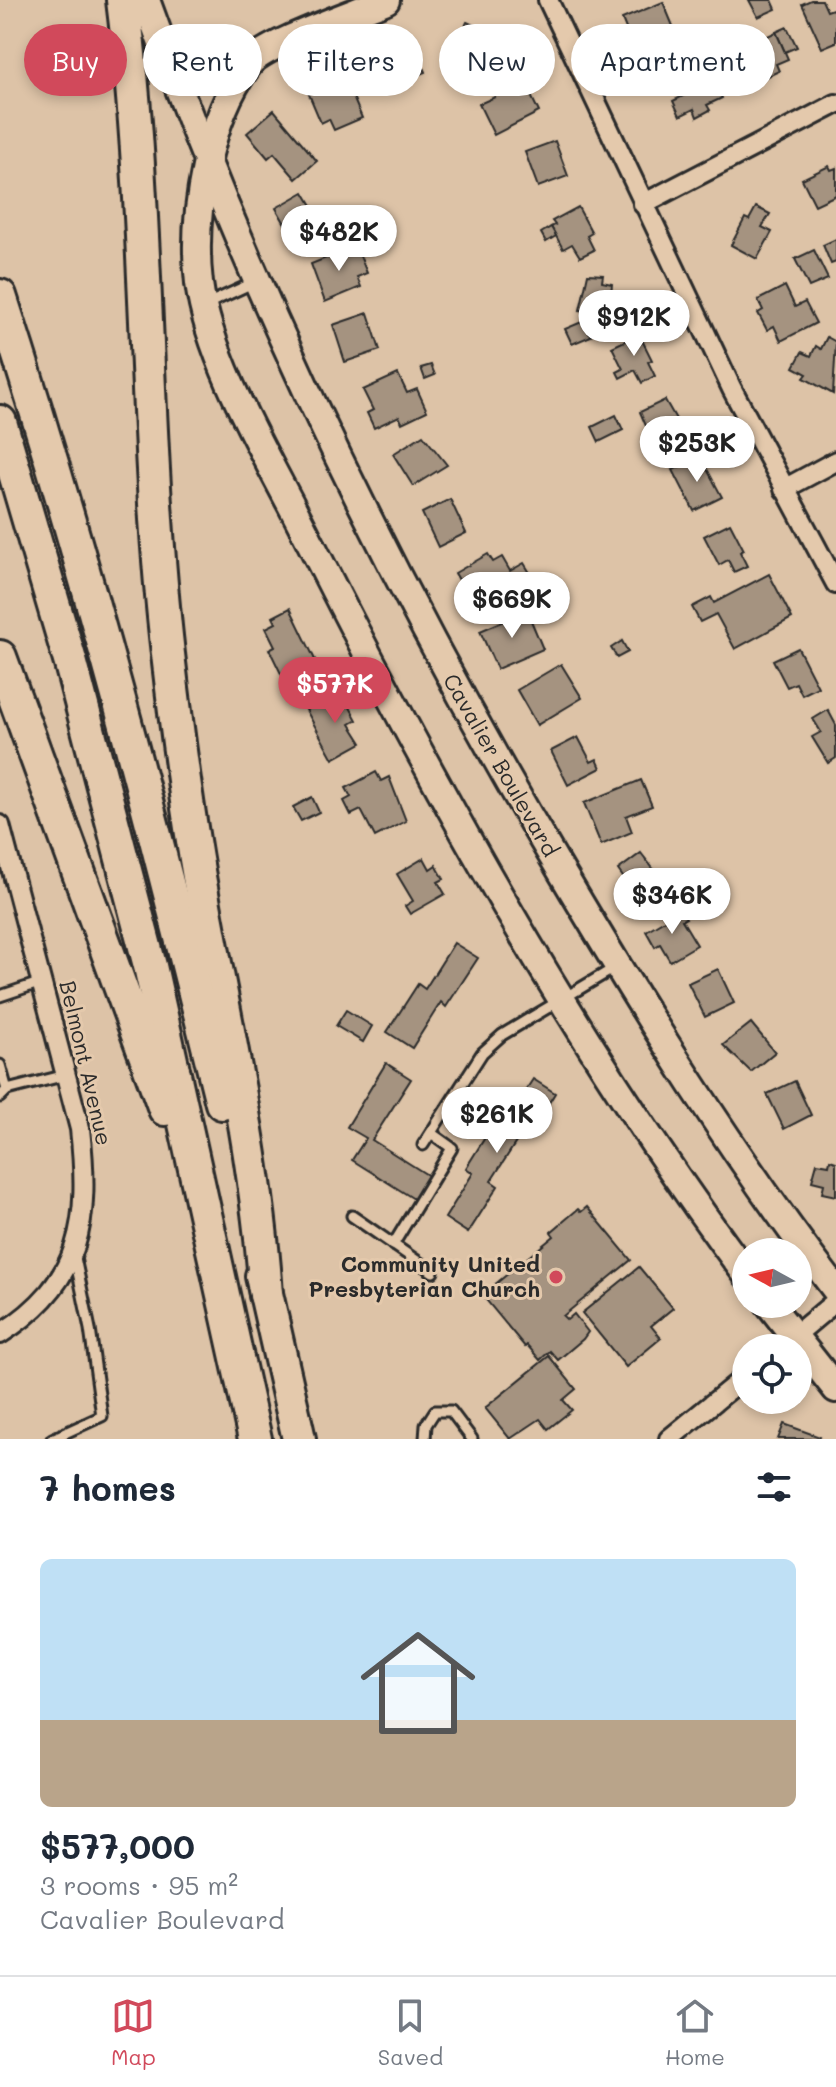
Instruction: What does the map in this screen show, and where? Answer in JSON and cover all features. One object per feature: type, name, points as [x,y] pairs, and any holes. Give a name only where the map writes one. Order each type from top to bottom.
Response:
[{"type":"highway","points":[[123,0],[137,114],[154,470],[168,649],[201,887],[250,1141],[266,1295]]},
{"type":"highway","points":[[0,296],[72,530],[128,730],[299,1439]]},
{"type":"highway","points":[[0,422],[71,664],[150,966],[255,1439]]},
{"type":"highway","points":[[0,657],[155,1085],[198,1188]]},
{"type":"main road","name":"Cavalier Boulevard","points":[[146,0],[154,24]]},
{"type":"main road","points":[[262,55],[386,0]]},
{"type":"main road","name":"Cavalier Boulevard","points":[[181,96],[259,280],[383,551],[491,753],[617,966],[707,1109],[836,1290]]},
{"type":"main road","points":[[231,96],[208,161],[199,212],[199,273],[209,328],[242,406],[373,667],[473,848],[694,1203],[732,1255]]},
{"type":"main road","points":[[812,1366],[836,1389]]},
{"type":"street","points":[[548,0],[643,204],[784,489],[836,584]]},
{"type":"street","points":[[643,204],[836,104]]},
{"type":"street","points":[[784,489],[836,461]]},
{"type":"street","name":"Belmont Avenue","points":[[0,825],[80,1129],[85,1169],[80,1234],[74,1252],[59,1280],[39,1304],[0,1334]]},
{"type":"street","points":[[796,1334],[836,1301]]},
{"type":"street","points":[[669,1439],[732,1387]]},
{"type":"lane","points":[[204,306],[259,280]]},
{"type":"lane","points":[[423,1145],[482,1053],[502,1035],[617,966]]},
{"type":"lane","points":[[0,996],[42,982]]},
{"type":"lane","points":[[0,1065],[3,1093],[66,1075]]},
{"type":"lane","points":[[393,1245],[452,1148],[431,1133]]},
{"type":"lane","points":[[352,1216],[433,1272]]},
{"type":"lane","points":[[52,1439],[102,1416],[90,1329],[74,1252]]},
{"type":"lane","points":[[425,1439],[426,1425],[435,1411],[451,1411],[472,1439]]},
{"type":"building","points":[[749,0],[772,0],[776,9],[758,17]]},
{"type":"building","points":[[822,0],[827,11],[836,8],[836,42],[822,48],[802,4]]},
{"type":"building","points":[[663,2],[672,24],[624,24],[622,19]]},
{"type":"building","points":[[787,27],[797,47],[785,52],[776,32]]},
{"type":"building","points":[[775,32],[788,59],[776,64],[779,71],[775,73]]},
{"type":"building","points":[[310,96],[353,96],[362,118],[334,130],[329,119],[321,123]]},
{"type":"building","points":[[531,96],[539,112],[494,135],[479,104],[495,97]]},
{"type":"building","points":[[683,96],[722,98],[707,105],[710,110],[697,117],[694,109],[680,116],[673,101]]},
{"type":"building","points":[[274,110],[317,161],[296,179],[274,153],[268,158],[247,133]]},
{"type":"building","points":[[555,141],[568,176],[538,187],[525,152]]},
{"type":"building","points":[[829,166],[831,170],[836,168],[836,195],[815,205],[802,179]]},
{"type":"building","points":[[304,192],[323,224],[295,241],[276,208]]},
{"type":"building","points":[[578,207],[592,233],[587,236],[594,250],[580,257],[572,244],[563,249],[551,227],[555,225],[552,221]]},
{"type":"building","points":[[756,207],[770,214],[762,227],[772,232],[757,259],[731,245],[745,218],[749,220]]},
{"type":"building","points":[[551,227],[556,236],[546,242],[541,233]]},
{"type":"building","points":[[836,239],[836,262],[831,264],[823,245]]},
{"type":"building","points":[[356,246],[367,273],[357,277],[361,287],[325,302],[311,264]]},
{"type":"building","points":[[814,250],[828,279],[809,287],[795,259]]},
{"type":"building","points":[[588,274],[603,275],[602,282],[612,284],[609,313],[580,310]]},
{"type":"building","points":[[785,286],[795,307],[805,302],[816,323],[781,341],[774,326],[767,330],[758,313],[763,310],[758,300]]},
{"type":"building","points":[[368,313],[380,350],[345,362],[333,325]]},
{"type":"building","points":[[584,321],[591,336],[572,344],[565,329]]},
{"type":"building","points":[[639,334],[652,360],[648,362],[655,376],[642,383],[635,370],[620,378],[617,372],[623,369],[612,347]]},
{"type":"building","points":[[827,337],[836,342],[833,394],[804,378],[807,374],[794,367],[802,352],[811,356],[816,346],[821,349]]},
{"type":"building","points":[[431,365],[435,375],[425,379],[421,368]]},
{"type":"building","points":[[398,374],[407,393],[417,389],[427,411],[402,423],[399,416],[374,428],[367,413],[373,410],[363,390]]},
{"type":"building","points":[[665,400],[688,440],[672,447],[665,434],[652,440],[640,412]]},
{"type":"building","points":[[616,415],[623,430],[599,442],[592,427]]},
{"type":"building","points":[[423,435],[447,465],[413,486],[393,454]]},
{"type":"building","points":[[700,456],[722,497],[694,511],[673,470]]},
{"type":"building","points":[[450,499],[466,533],[438,547],[422,513]]},
{"type":"building","points":[[730,523],[744,550],[740,552],[747,566],[734,572],[728,560],[719,565],[704,536]]},
{"type":"building","points":[[488,554],[493,562],[502,557],[510,571],[524,563],[535,581],[519,591],[515,583],[474,606],[455,573]]},
{"type":"building","points":[[769,574],[792,618],[735,649],[716,614],[700,622],[692,607],[711,597],[714,603]]},
{"type":"building","points":[[290,608],[320,670],[287,686],[269,649],[275,646],[266,628],[276,623],[273,617]]},
{"type":"building","points":[[527,611],[543,649],[497,669],[480,631]]},
{"type":"building","points":[[622,641],[628,652],[617,658],[611,648]]},
{"type":"building","points":[[798,648],[818,687],[802,695],[796,683],[787,687],[773,660]]},
{"type":"building","points":[[561,664],[582,698],[537,725],[517,690]]},
{"type":"building","points":[[335,694],[339,702],[345,698],[357,720],[350,724],[362,743],[333,759],[306,710]]},
{"type":"building","points":[[828,710],[836,725],[836,758],[828,763],[812,737],[821,732],[813,719]]},
{"type":"building","points":[[578,737],[591,762],[597,759],[601,768],[568,785],[551,751]]},
{"type":"building","points":[[376,772],[381,781],[389,777],[406,821],[375,837],[361,810],[351,815],[344,801],[351,797],[346,788]]},
{"type":"building","points":[[641,780],[652,806],[626,816],[632,832],[601,845],[584,803]]},
{"type":"building","points":[[312,797],[319,812],[301,821],[293,807]]},
{"type":"building","points":[[641,853],[659,876],[663,873],[668,880],[640,901],[618,870]]},
{"type":"building","points":[[424,858],[430,869],[436,865],[444,879],[438,882],[445,894],[410,914],[405,906],[413,901],[397,874]]},
{"type":"building","points":[[714,882],[723,898],[704,909],[695,893]]},
{"type":"building","points":[[681,910],[686,918],[682,920],[697,945],[670,961],[660,944],[655,947],[646,931]]},
{"type":"building","points":[[454,943],[478,958],[446,1007],[441,1002],[412,1048],[387,1032],[418,984],[425,989]]},
{"type":"building","points":[[718,969],[734,1003],[705,1017],[688,983]]},
{"type":"building","points":[[346,1010],[372,1026],[363,1042],[336,1026]]},
{"type":"building","points":[[751,1023],[775,1052],[751,1072],[723,1045]]},
{"type":"building","points":[[386,1063],[411,1079],[372,1140],[429,1176],[414,1199],[352,1160],[366,1138],[347,1127]]},
{"type":"building","points":[[533,1079],[555,1093],[526,1140],[520,1136],[491,1181],[498,1186],[468,1233],[445,1218],[473,1173],[466,1168],[496,1120],[503,1125]]},
{"type":"building","points":[[795,1081],[811,1115],[784,1129],[767,1094]]},
{"type":"building","points":[[830,1160],[836,1162],[836,1196],[822,1193],[824,1184],[812,1181],[817,1163],[829,1165]]},
{"type":"building","name":"Community United Presbyterian Church","points":[[587,1207],[631,1260],[563,1316],[567,1320],[574,1314],[588,1332],[583,1339],[558,1360],[550,1351],[540,1360],[527,1345],[525,1347],[482,1295],[554,1236],[551,1232],[578,1209],[581,1212]]},
{"type":"building","points":[[639,1267],[673,1308],[651,1326],[661,1338],[626,1367],[582,1313]]},
{"type":"building","points":[[549,1356],[576,1389],[563,1400],[572,1410],[548,1429],[540,1419],[510,1439],[485,1408]]},
{"type":"building","points":[[784,1424],[820,1437],[778,1439]]},
{"type":"place","name":"Community United Presbyterian Church","points":[[556,1277]]}]
